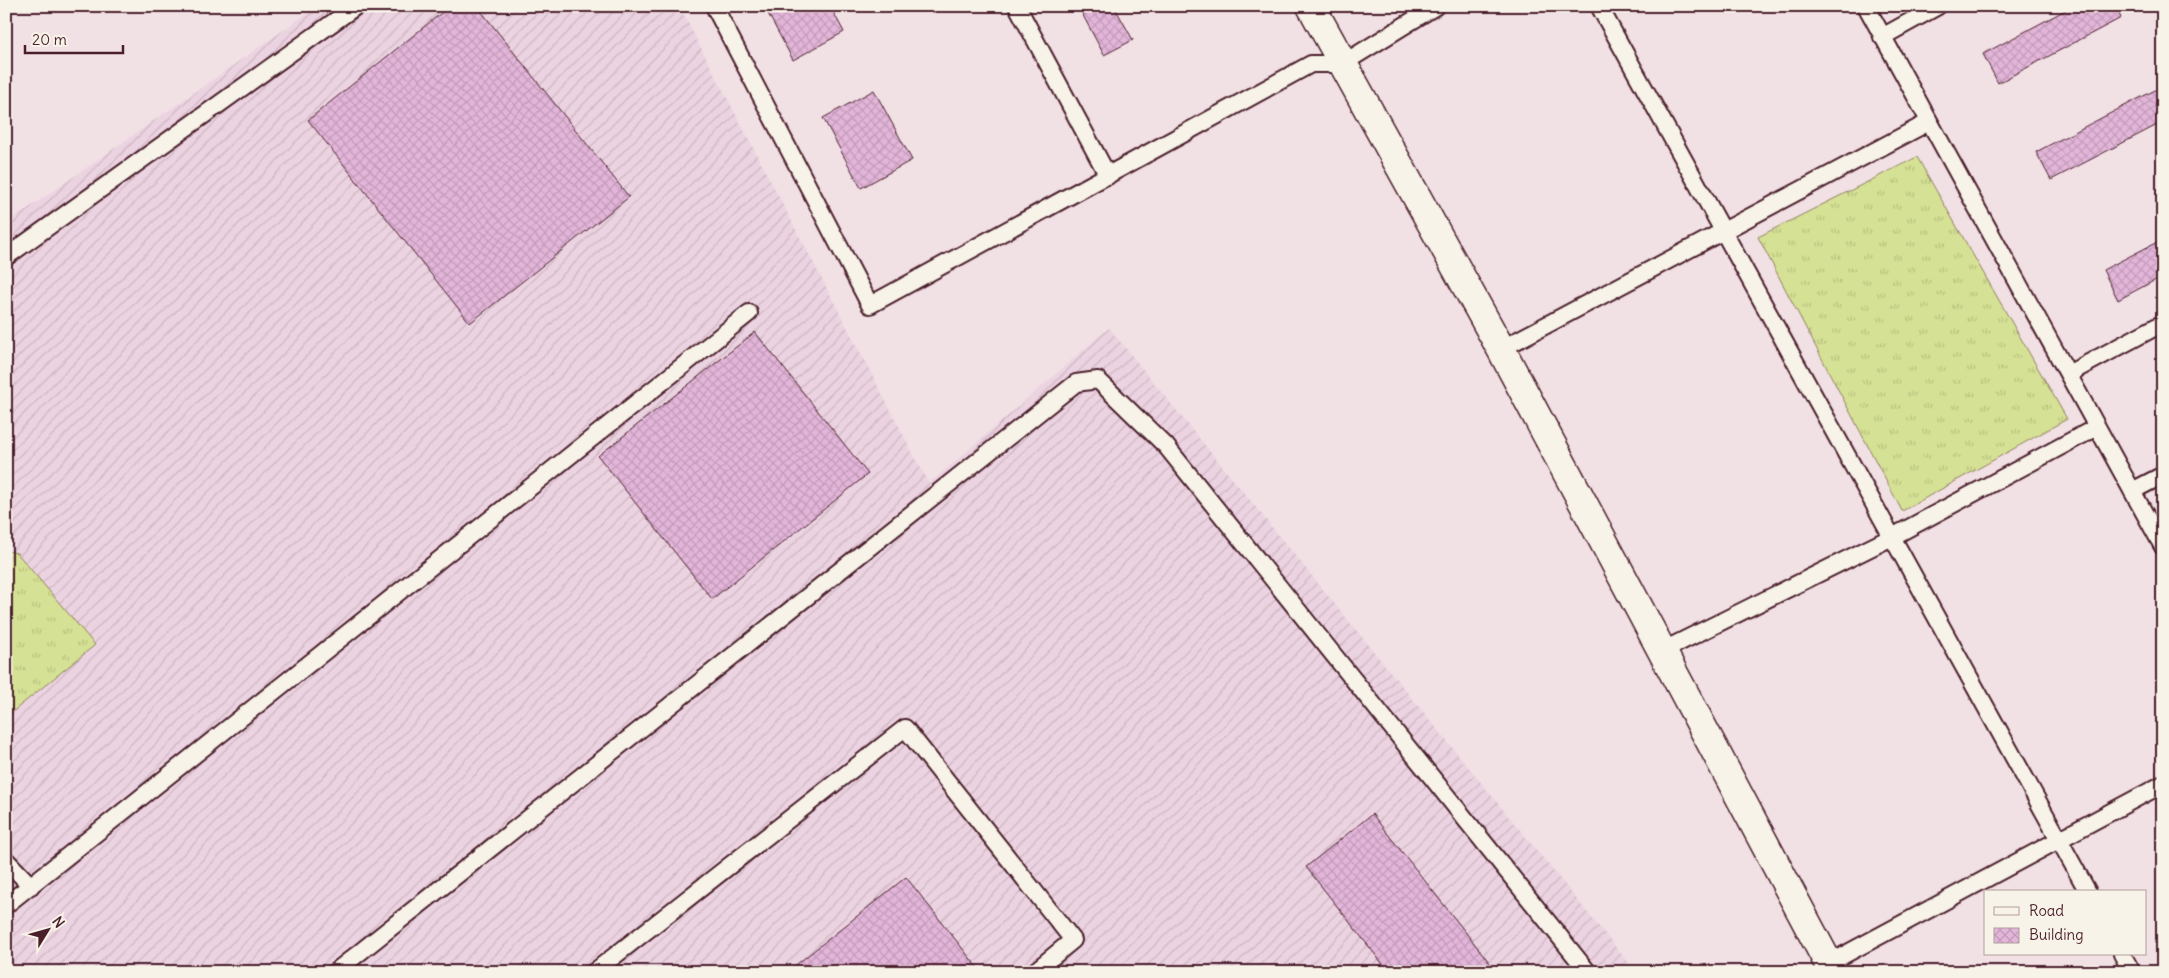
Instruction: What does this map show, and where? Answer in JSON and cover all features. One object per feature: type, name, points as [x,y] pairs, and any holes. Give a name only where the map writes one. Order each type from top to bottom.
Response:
[{"type":"street","points":[[1311,6],[1501,349],[1831,968]]},
{"type":"lane","points":[[6,257],[356,6]]},
{"type":"lane","points":[[714,6],[870,305],[1311,64],[1342,64],[1436,6]]},
{"type":"lane","points":[[1017,6],[1108,176]]},
{"type":"lane","points":[[1600,6],[2087,890]]},
{"type":"lane","points":[[1866,6],[2163,547]]},
{"type":"lane","points":[[1882,37],[1938,6]]},
{"type":"lane","points":[[1501,349],[1930,122]]},
{"type":"lane","points":[[6,906],[749,313]]},
{"type":"lane","points":[[2068,374],[2163,323]]},
{"type":"lane","points":[[335,972],[1076,383],[1098,380],[1166,446],[1588,972]]},
{"type":"lane","points":[[1662,651],[1892,537],[2097,427]]},
{"type":"lane","points":[[2132,491],[2163,475]]},
{"type":"lane","points":[[594,972],[905,728],[1073,940],[1034,972]]},
{"type":"lane","points":[[1831,968],[2059,839],[2163,784]]},
{"type":"lane","points":[[6,860],[31,886]]},
{"type":"lane","points":[[2123,956],[2132,972]]},
{"type":"shaded area","points":[[318,6],[679,6],[929,484],[1109,328],[1636,972],[6,972],[6,224]]},
{"type":"green space","points":[[1917,157],[2067,419],[1902,511],[1758,237]]},
{"type":"green space","points":[[6,551],[17,553],[95,645],[6,717]]},
{"type":"building","points":[[450,6],[477,6],[629,197],[470,323],[308,120]]},
{"type":"building","points":[[764,6],[830,6],[844,32],[793,60]]},
{"type":"building","points":[[1078,6],[1114,6],[1133,40],[1104,55]]},
{"type":"building","points":[[2073,6],[2115,6],[2121,18],[1998,83],[1983,54]]},
{"type":"building","points":[[2159,88],[2163,95],[2163,122],[2051,180],[2036,152]]},
{"type":"building","points":[[874,90],[912,160],[861,188],[823,118]]},
{"type":"building","points":[[2163,239],[2163,276],[2118,300],[2103,270]]},
{"type":"building","points":[[755,332],[868,474],[712,599],[598,456]]},
{"type":"building","points":[[1372,814],[1497,972],[1389,972],[1306,867]]},
{"type":"building","points":[[906,877],[981,972],[787,972]]}]
